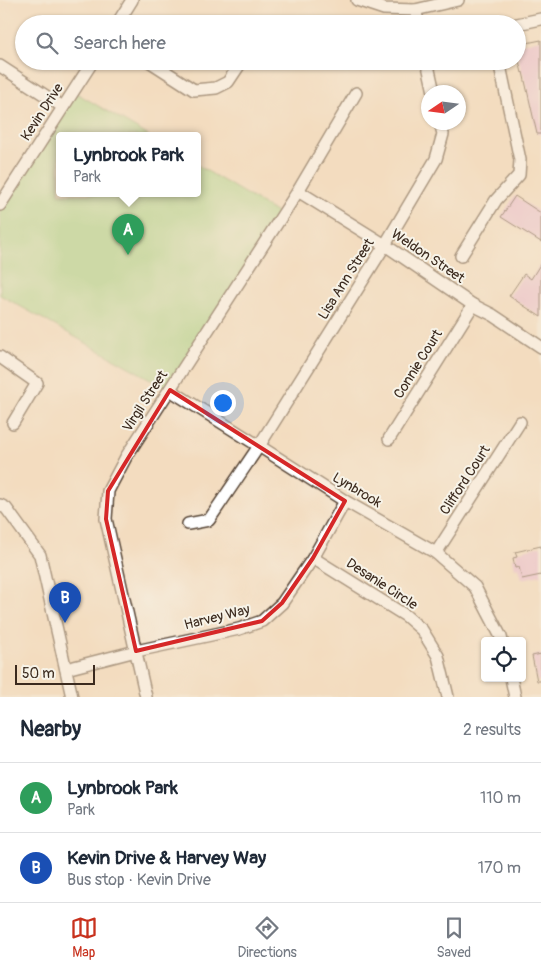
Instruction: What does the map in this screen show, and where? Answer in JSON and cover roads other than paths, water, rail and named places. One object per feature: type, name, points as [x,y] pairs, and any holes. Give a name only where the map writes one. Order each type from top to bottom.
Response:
[{"type":"street","points":[[123,15],[132,0]]},
{"type":"street","points":[[357,0],[384,9],[416,10],[458,0]]},
{"type":"street","points":[[416,10],[417,15]]},
{"type":"street","points":[[526,22],[541,19]]},
{"type":"street","points":[[0,66],[63,107]]},
{"type":"street","name":"Kevin Drive","points":[[0,205],[87,70]]},
{"type":"street","points":[[163,70],[194,90],[216,88],[228,82],[236,70]]},
{"type":"street","points":[[429,70],[432,85]]},
{"type":"street","points":[[461,256],[496,200],[519,175],[520,160],[501,70]]},
{"type":"street","name":"Virgil Street","points":[[136,651],[106,519],[108,491],[126,457],[298,190],[356,93]]},
{"type":"street","name":"Lisa Ann Street","points":[[188,524],[209,520],[259,446],[436,159],[443,134],[442,130]]},
{"type":"street","name":"Weldon Street","points":[[298,190],[385,244],[473,305],[493,315],[541,347]]},
{"type":"street","name":"Connie Court","points":[[389,439],[473,305]]},
{"type":"street","points":[[0,357],[37,383],[12,422]]},
{"type":"street","name":"Lynbrook","points":[[170,390],[344,501],[436,553],[475,587],[501,637]]},
{"type":"street","name":"Clifford Court","points":[[436,553],[520,422]]},
{"type":"street","name":"Harvey Way","points":[[66,669],[262,621],[282,603],[313,558],[344,501]]},
{"type":"street","points":[[0,505],[6,508],[40,555],[72,697]]},
{"type":"street","name":"Desanie Circle","points":[[313,558],[406,616],[422,630],[438,656],[448,697]]},
{"type":"street","points":[[136,651],[146,697]]},
{"type":"street","points":[[512,682],[515,697]]},
{"type":"place","name":"Lynbrook Park","points":[[128,255]]},
{"type":"place","name":"Kevin Drive & Harvey Way","points":[[65,623]]}]
